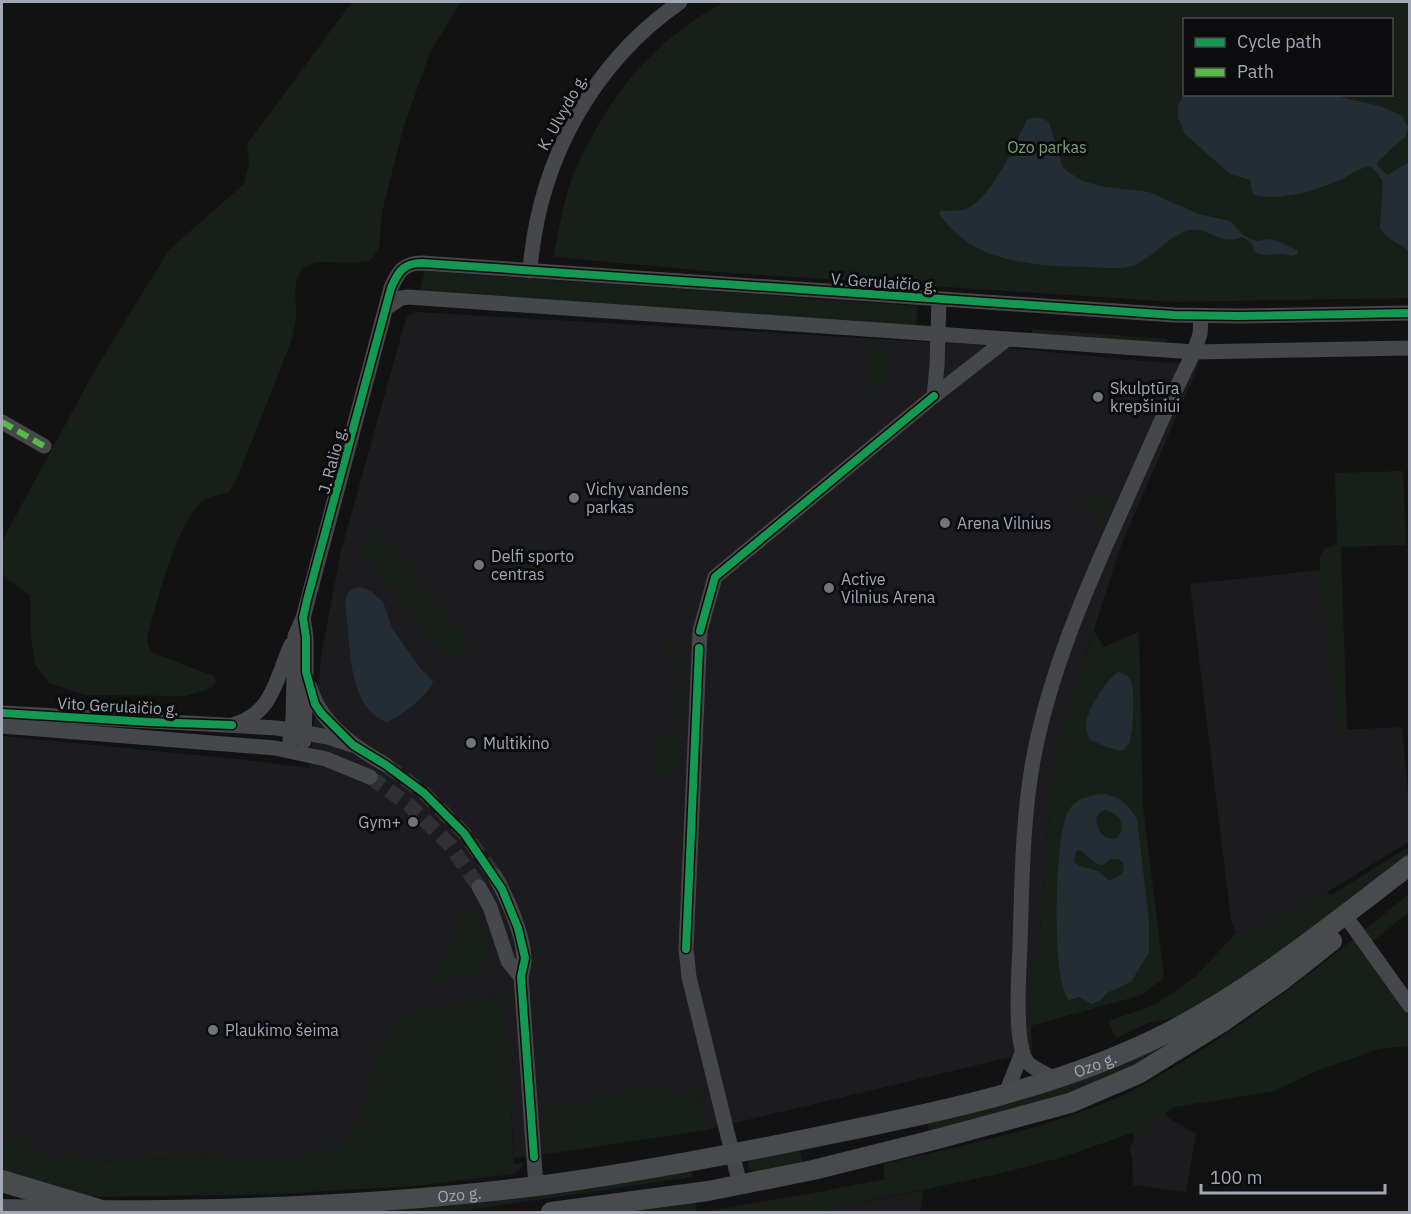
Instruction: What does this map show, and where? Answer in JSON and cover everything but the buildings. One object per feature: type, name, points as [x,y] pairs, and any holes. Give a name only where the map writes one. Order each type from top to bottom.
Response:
[{"type":"highway","points":[[2,1181],[102,1211]]},
{"type":"main road","name":"Ozo g.","points":[[2,1209],[102,1211],[266,1208],[412,1198],[536,1186],[733,1154],[851,1130],[1006,1093],[1055,1079],[1166,1034],[1274,968],[1410,865]]},
{"type":"main road","name":"Ozo g.","points":[[551,1212],[596,1209],[708,1191],[813,1170],[1070,1103],[1138,1074],[1221,1023],[1284,979],[1410,882]]},
{"type":"street","name":"K. Ulvydo g.","points":[[530,271],[543,195],[555,158],[575,120],[593,89],[623,51],[652,21],[680,2]]},
{"type":"street","name":"V. Gerulaičio g.","points":[[398,273],[403,267],[412,263],[422,263],[1201,316],[1410,313]]},
{"type":"street","points":[[398,273],[402,290],[408,297]]},
{"type":"street","points":[[387,308],[391,288],[398,273]]},
{"type":"street","points":[[387,308],[401,298],[408,297],[1194,352],[1410,348]]},
{"type":"street","points":[[934,396],[939,299]]},
{"type":"street","name":"J. Ralio g.","points":[[295,752],[298,731],[295,636],[303,618],[387,308]]},
{"type":"street","points":[[1055,1079],[1028,1063],[1022,1053],[1018,1009],[1022,866],[1030,782],[1038,737],[1076,615],[1106,543],[1194,352],[1200,334],[1201,316]]},
{"type":"street","points":[[740,1185],[689,977],[686,949],[700,631],[706,604],[715,577],[934,396],[1007,339]]},
{"type":"street","points":[[2,422],[44,446]]},
{"type":"street","points":[[298,731],[306,672],[306,638],[303,618]]},
{"type":"street","points":[[232,725],[247,721],[267,703],[295,636]]},
{"type":"street","points":[[306,672],[315,704],[321,713],[353,745],[386,765]]},
{"type":"street","name":"Vito Gerulaičio g.","points":[[2,712],[298,731],[353,745]]},
{"type":"street","name":"Vito Gerulaičio g.","points":[[2,726],[230,743],[295,752],[326,759],[370,777]]},
{"type":"street","points":[[495,876],[518,928],[525,958],[521,977],[536,1186]]},
{"type":"street","points":[[479,887],[490,907],[508,961],[521,977]]},
{"type":"street","points":[[1352,925],[1410,1006]]},
{"type":"street","points":[[1006,1093],[1022,1053]]},
{"type":"shaded area","points":[[1183,95],[1336,96],[1380,106],[1402,116],[1408,127],[1406,136],[1378,161],[1377,165],[1387,175],[1409,162],[1409,251],[1380,229],[1383,181],[1372,167],[1360,169],[1342,179],[1299,194],[1276,197],[1254,195],[1250,180],[1230,174],[1185,134],[1178,118],[1178,106]]},
{"type":"shaded area","points":[[1041,118],[1049,122],[1063,168],[1082,181],[1105,187],[1149,192],[1198,214],[1230,221],[1250,239],[1278,241],[1298,251],[1298,254],[1292,256],[1261,254],[1254,251],[1252,244],[1242,237],[1228,240],[1196,230],[1175,236],[1139,263],[1121,268],[1025,263],[986,252],[952,230],[939,213],[940,211],[965,209],[977,202],[995,181],[1027,120]]},
{"type":"shaded area","points":[[416,312],[966,344],[1141,361],[1199,364],[1120,548],[1056,757],[1051,790],[1038,956],[1030,1006],[1032,1052],[706,1130],[701,1098],[657,1085],[605,1093],[592,1101],[553,1107],[545,1095],[547,1154],[514,1158],[504,995],[416,1010],[402,1015],[379,1053],[368,1096],[353,1130],[345,1140],[320,1153],[272,1157],[94,1161],[63,1158],[32,1149],[2,1135],[2,736],[309,768],[322,650],[341,551],[405,322],[408,316]]},
{"type":"shaded area","points":[[1320,570],[1337,730],[1402,727],[1409,804],[1409,842],[1327,892],[1250,930],[1236,933],[1231,920],[1190,584]]},
{"type":"shaded area","points":[[361,587],[372,592],[383,602],[392,628],[420,668],[433,681],[414,704],[387,722],[367,707],[360,696],[352,669],[346,601],[349,591]]},
{"type":"shaded area","points":[[1118,672],[1129,678],[1133,692],[1133,721],[1130,738],[1122,751],[1090,740],[1086,726],[1088,715],[1099,694]]},
{"type":"shaded area","points":[[1105,794],[1128,806],[1137,819],[1149,921],[1149,952],[1131,982],[1107,993],[1101,1000],[1092,1004],[1079,997],[1069,1000],[1063,987],[1057,939],[1058,879],[1063,828],[1067,814],[1078,801]],"holes":[[[1105,810],[1120,820],[1121,829],[1118,838],[1105,837],[1098,827],[1096,818]],[[1080,850],[1097,864],[1103,865],[1110,859],[1118,859],[1123,863],[1124,869],[1121,875],[1109,881],[1098,871],[1080,866],[1074,862],[1076,851]]]},
{"type":"shaded area","points":[[1165,1112],[1167,1117],[1196,1134],[1186,1192],[1133,1185],[1132,1157],[1129,1149],[1135,1139],[1132,1133]]},
{"type":"shaded area","points":[[923,1190],[920,1212],[815,1212]]},
{"type":"green space","points":[[352,2],[461,2],[430,52],[403,129],[382,212],[379,249],[370,261],[323,262],[304,267],[300,273],[296,288],[296,319],[292,339],[237,479],[229,492],[206,499],[193,512],[184,526],[169,564],[147,637],[149,647],[153,653],[214,676],[216,682],[211,688],[186,696],[85,695],[49,683],[35,665],[31,636],[30,595],[5,578],[2,569],[2,541],[95,370],[169,250],[244,184],[249,163],[247,144]]},
{"type":"green space","name":"Ozo parkas","points":[[724,2],[1409,2],[1409,298],[1174,302],[718,272],[553,257],[570,183],[602,119],[615,98],[645,62],[681,30]]},
{"type":"green space","points":[[425,271],[918,306],[916,326],[420,290]]},
{"type":"green space","points":[[1032,329],[1168,339],[1164,343],[1032,334]]},
{"type":"green space","points":[[868,345],[892,347],[889,379],[872,392],[868,389]]},
{"type":"green space","points":[[1403,471],[1406,545],[1341,547],[1347,730],[1337,730],[1320,570],[1320,557],[1324,549],[1337,544],[1335,473]]},
{"type":"green space","points":[[1100,491],[1111,505],[1102,526],[1084,504]]},
{"type":"green space","points":[[377,529],[471,645],[447,663],[355,546]]},
{"type":"green space","points":[[1094,630],[1103,647],[1139,632],[1143,806],[1164,977],[1142,995],[1030,1026],[1030,963],[1038,956],[1051,790],[1056,757]]},
{"type":"green space","points":[[665,633],[685,659],[680,764],[675,770],[668,772],[658,768],[656,763],[655,735],[677,735],[680,663],[663,643]]},
{"type":"green space","points":[[1405,849],[1409,850],[1409,855],[1292,947],[1184,1015],[1146,1024],[1116,1038],[1108,1021],[1155,1005],[1195,977],[1236,933],[1250,930],[1327,892],[1331,895]]},
{"type":"green space","points":[[1409,894],[1409,912],[1362,950],[1409,1017],[1408,1046],[1379,1049],[1317,1071],[1274,1091],[1175,1107],[1132,1133],[1060,1158],[993,1175],[815,1212],[701,1212],[885,1179],[883,1164],[1038,1126],[1128,1093],[1198,1052],[1253,1015]]},
{"type":"green space","points":[[472,906],[487,940],[490,959],[488,967],[472,975],[435,980],[459,918]]},
{"type":"green space","points":[[505,995],[514,1164],[523,1163],[519,1171],[514,1174],[413,1186],[275,1194],[98,1197],[77,1195],[2,1177],[2,1135],[32,1149],[63,1158],[94,1161],[272,1157],[320,1153],[345,1140],[353,1130],[361,1116],[379,1053],[387,1034],[402,1015],[416,1010]]},
{"type":"green space","points":[[1243,998],[1105,1083],[931,1134],[927,1124],[800,1151],[802,1163],[754,1172],[749,1168],[747,1159],[927,1121]]},
{"type":"green space","points":[[657,1085],[701,1098],[706,1130],[547,1154],[544,1095],[551,1098],[553,1107],[592,1101],[591,1097],[604,1095],[604,1093]]},
{"type":"green space","points":[[691,1169],[692,1177],[473,1209],[438,1212],[333,1212]]},
{"type":"green space","points":[[696,1201],[697,1212],[621,1212]]},
{"type":"tunnel","points":[[386,765],[424,793],[464,833],[495,876]]},
{"type":"tunnel","points":[[370,777],[409,805],[450,845],[479,887]]},
{"type":"marked path","points":[[2,422],[44,446]]},
{"type":"cycle path","points":[[534,1157],[521,977],[525,958],[518,928],[502,889],[464,833],[424,793],[386,765],[353,745],[321,713],[315,704],[306,672],[306,637],[303,618],[307,600],[391,288],[402,270],[410,265],[422,263],[1174,315],[1410,313]]},
{"type":"cycle path","points":[[700,631],[715,577],[934,396]]},
{"type":"cycle path","points":[[686,949],[699,648]]},
{"type":"cycle path","points":[[2,713],[232,725]]},
{"type":"place","name":"Skulptūra krepšiniui","points":[[1098,397]]},
{"type":"place","name":"Vichy vandens parkas","points":[[574,498]]},
{"type":"place","name":"Arena Vilnius","points":[[945,523]]},
{"type":"place","name":"Delfi sporto centras","points":[[479,565]]},
{"type":"place","name":"Active Vilnius Arena","points":[[829,588]]},
{"type":"place","name":"Multikino","points":[[471,743]]},
{"type":"place","name":"Gym+","points":[[413,822]]},
{"type":"place","name":"Plaukimo šeima","points":[[213,1030]]}]
